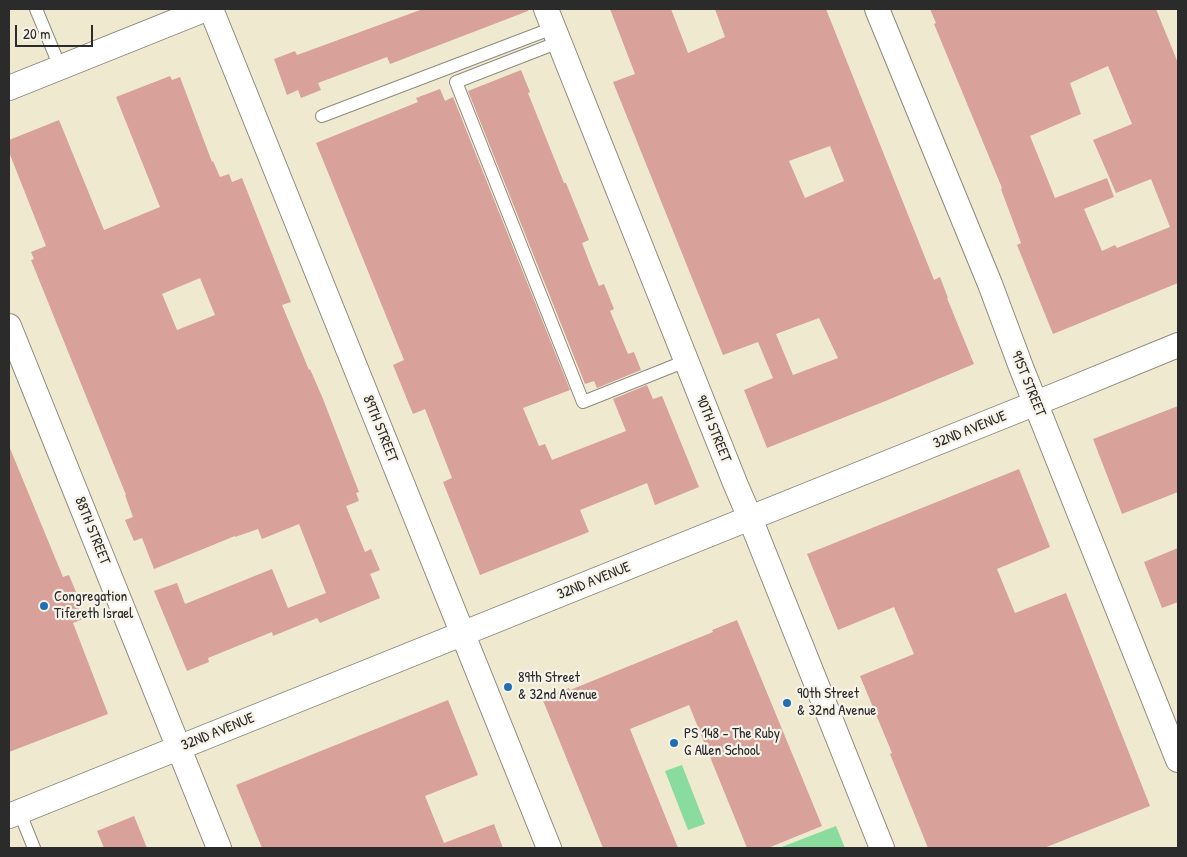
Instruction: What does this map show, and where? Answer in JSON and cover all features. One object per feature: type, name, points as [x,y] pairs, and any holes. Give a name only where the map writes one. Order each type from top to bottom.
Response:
[{"type":"street","points":[[9,88],[206,9]]},
{"type":"street","name":"89TH STREET","points":[[211,9],[549,848]]},
{"type":"street","name":"91ST STREET","points":[[877,9],[990,284],[1178,760]]},
{"type":"street","name":"90TH STREET","points":[[553,26],[882,848]]},
{"type":"street","name":"88TH STREET","points":[[9,326],[219,848]]},
{"type":"street","name":"32ND AVENUE","points":[[14,813],[1178,345]]},
{"type":"lane","points":[[36,9],[60,67]]},
{"type":"lane","points":[[322,116],[553,26]]},
{"type":"lane","points":[[553,26],[456,82],[583,402],[686,362]]},
{"type":"lane","points":[[14,813],[34,848]]},
{"type":"green space","points":[[682,765],[705,824],[688,830],[665,771]]},
{"type":"green space","points":[[836,826],[845,848],[779,848]]},
{"type":"building","points":[[423,9],[528,9],[528,11],[390,64],[387,57],[318,83],[321,90],[301,98],[298,90],[287,95],[274,59],[295,51],[297,55]]},
{"type":"building","points":[[610,9],[671,9],[688,53],[725,37],[715,9],[826,9],[934,280],[940,277],[974,364],[767,448],[744,390],[773,378],[758,342],[723,355],[613,82],[635,74]],"holes":[[[830,146],[844,181],[805,198],[789,161]],[[819,318],[838,358],[793,375],[776,334]]]},
{"type":"building","points":[[930,9],[1156,9],[1178,63],[1178,283],[1053,334],[1017,245],[1021,243],[1002,188],[934,24],[936,23]],"holes":[[[1108,66],[1132,124],[1093,140],[1116,193],[1151,179],[1170,227],[1117,248],[1115,245],[1102,251],[1084,209],[1114,197],[1107,178],[1055,198],[1030,136],[1081,114],[1070,83]]]},
{"type":"building","points":[[521,70],[530,92],[528,93],[564,183],[566,183],[589,240],[582,243],[590,264],[599,286],[604,284],[614,309],[610,311],[628,354],[634,352],[641,370],[597,388],[594,381],[585,384],[468,91]]},
{"type":"building","points":[[170,76],[172,80],[180,77],[212,162],[220,177],[229,174],[232,182],[242,178],[291,302],[282,305],[323,399],[359,492],[356,493],[359,501],[346,506],[365,552],[371,549],[380,570],[370,574],[380,598],[320,623],[317,618],[273,636],[272,632],[208,658],[209,662],[187,671],[154,591],[177,583],[185,604],[272,569],[288,608],[326,593],[299,524],[262,539],[258,529],[235,536],[154,569],[142,538],[134,541],[125,520],[133,517],[126,495],[31,260],[34,259],[31,252],[46,246],[9,152],[9,140],[59,120],[104,230],[160,207],[116,97]],"holes":[[[200,278],[215,315],[177,330],[162,294]]]},
{"type":"building","points":[[440,89],[445,101],[453,97],[570,390],[523,408],[539,446],[545,444],[552,460],[626,431],[613,399],[647,385],[653,399],[662,396],[699,487],[655,505],[647,483],[580,510],[589,532],[480,575],[443,482],[452,478],[425,409],[413,414],[393,365],[404,360],[316,143],[418,102],[416,98]]},
{"type":"building","points":[[1178,406],[1178,492],[1122,514],[1093,439]]},
{"type":"building","points":[[9,446],[63,577],[69,575],[76,592],[73,593],[83,619],[73,623],[108,714],[9,752]]},
{"type":"building","points":[[1019,469],[1050,547],[997,569],[1015,613],[1066,593],[1150,806],[1044,848],[928,848],[860,676],[914,654],[894,607],[838,630],[807,554]]},
{"type":"building","points":[[1178,548],[1178,602],[1162,608],[1144,562]]},
{"type":"building","points":[[737,620],[822,826],[768,848],[747,848],[689,705],[630,729],[678,848],[603,848],[542,698],[569,688],[570,690],[713,632],[712,630]]},
{"type":"building","points":[[448,700],[478,775],[425,796],[444,843],[494,824],[503,848],[262,848],[236,785]]},
{"type":"building","points":[[134,816],[147,848],[104,848],[97,831]]},
{"type":"place","name":"Congregation Tifereth Israel","points":[[44,606]]},
{"type":"place","name":"89th Street & 32nd Avenue","points":[[508,687]]},
{"type":"place","name":"90th Street & 32nd Avenue","points":[[787,703]]},
{"type":"place","name":"PS 148 - The Ruby G Allen School","points":[[674,743]]}]
